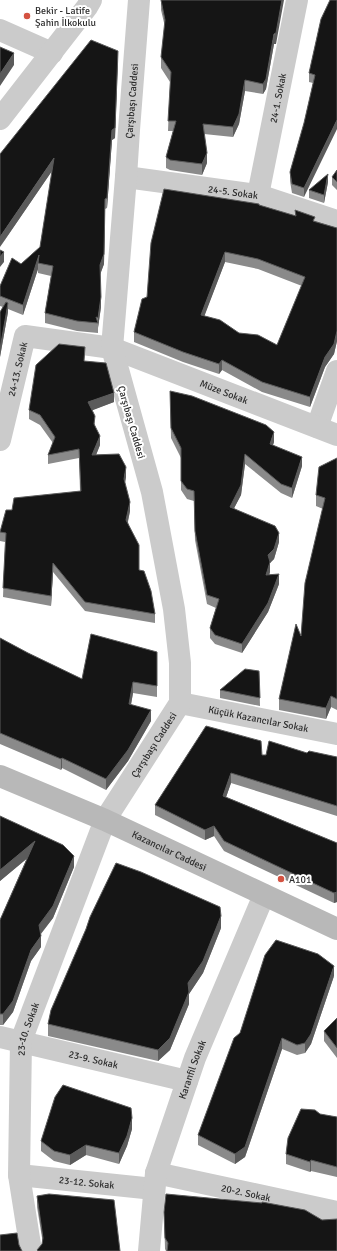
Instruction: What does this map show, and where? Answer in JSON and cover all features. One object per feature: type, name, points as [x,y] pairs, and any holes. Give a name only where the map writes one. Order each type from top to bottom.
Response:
[{"type":"main road","name":"Kazancılar Caddesi","points":[[0,776],[105,820],[337,929]]},
{"type":"street","points":[[0,119],[87,7],[90,0]]},
{"type":"street","name":"Çarşıbaşı Caddesi","points":[[105,820],[180,704],[180,663],[174,610],[152,492],[112,348],[139,0]]},
{"type":"street","name":"24-1. Sokak","points":[[258,195],[297,0]]},
{"type":"street","points":[[0,30],[52,53]]},
{"type":"street","name":"24-5. Sokak","points":[[126,176],[258,195],[337,221]]},
{"type":"street","name":"24-13. Sokak","points":[[0,440],[25,336],[112,348]]},
{"type":"street","name":"Müze Sokak","points":[[112,348],[337,435]]},
{"type":"street","points":[[317,427],[337,371]]},
{"type":"street","name":"Küçük Kazancılar Sokak","points":[[180,704],[337,734]]},
{"type":"street","name":"23-10. Sokak","points":[[30,1251],[19,1175],[10,1039],[105,820]]},
{"type":"street","name":"Karanfil Sokak","points":[[149,1251],[155,1181],[187,1081],[195,1058],[264,895]]},
{"type":"street","name":"23-9. Sokak","points":[[10,1039],[187,1081]]},
{"type":"street","name":"23-12. Sokak","points":[[19,1175],[155,1181]]},
{"type":"street","name":"20-2. Sokak","points":[[155,1181],[337,1212]]},
{"type":"building","points":[[161,0],[282,0],[266,79],[263,84],[245,80],[239,114],[233,127],[203,124],[207,153],[202,164],[170,160],[166,157],[176,121],[168,121],[171,72],[161,57],[165,20]]},
{"type":"building","points":[[330,0],[337,0],[337,120],[304,188],[292,184],[290,172],[304,123],[315,75],[309,73],[321,19]]},
{"type":"building","points":[[91,40],[118,51],[115,128],[112,130],[107,198],[105,199],[104,254],[100,265],[101,297],[98,318],[96,317],[98,323],[77,321],[45,313],[53,266],[38,263],[39,255],[23,305],[0,296],[0,286],[12,258],[21,264],[40,247],[54,158],[0,237],[0,154]]},
{"type":"building","points":[[0,47],[14,53],[0,74]]},
{"type":"building","points":[[337,170],[337,182],[332,177]]},
{"type":"building","points":[[328,174],[324,195],[309,190]]},
{"type":"building","points":[[164,189],[259,204],[296,216],[295,210],[315,217],[313,221],[337,228],[337,331],[334,344],[325,357],[310,397],[262,382],[222,360],[219,364],[183,352],[134,332],[142,299],[147,297],[151,243]],"holes":[[[225,252],[258,259],[305,277],[277,345],[258,335],[239,333],[220,320],[201,315]]]},
{"type":"building","points":[[0,250],[4,252],[0,257]]},
{"type":"building","points":[[6,302],[8,303],[0,349],[0,312]]},
{"type":"building","points":[[59,344],[85,347],[84,361],[106,363],[114,393],[88,402],[95,416],[94,424],[100,436],[92,455],[119,454],[126,467],[124,479],[130,502],[126,520],[139,545],[139,570],[144,571],[151,591],[155,614],[85,602],[53,563],[51,596],[3,588],[6,533],[0,532],[6,510],[12,510],[14,498],[81,491],[79,449],[48,455],[55,437],[40,415],[29,410],[36,365]]},
{"type":"building","points":[[170,391],[192,396],[266,425],[274,432],[270,444],[302,457],[292,488],[281,484],[245,454],[241,485],[230,507],[275,526],[279,533],[274,549],[268,555],[270,562],[266,575],[279,574],[268,603],[242,644],[215,635],[210,628],[219,599],[207,595],[195,531],[194,491],[187,489],[181,481],[181,448],[171,428]]},
{"type":"building","points":[[337,458],[337,699],[331,696],[326,708],[279,699],[296,624],[301,636],[305,583],[325,498],[316,495],[319,467]]},
{"type":"building","points":[[91,634],[157,652],[157,686],[133,682],[129,704],[151,710],[128,750],[106,779],[62,758],[61,759],[0,733],[0,638],[82,679]]},
{"type":"building","points":[[245,669],[259,671],[260,698],[220,690]]},
{"type":"building","points":[[206,726],[261,741],[262,755],[266,755],[269,741],[307,753],[309,751],[337,757],[337,806],[231,773],[223,796],[337,843],[337,892],[334,893],[224,841],[214,826],[205,830],[155,805]]},
{"type":"building","points":[[0,816],[63,845],[74,856],[53,906],[39,925],[41,936],[31,950],[13,1001],[3,1014],[0,1014],[0,920],[35,841],[0,870]]},
{"type":"building","points":[[116,863],[141,872],[220,907],[221,916],[203,961],[188,983],[189,992],[170,1038],[158,1050],[48,1024],[51,1010],[90,917]]},
{"type":"building","points":[[276,940],[318,954],[334,966],[311,1034],[305,1043],[297,1045],[282,1038],[245,1147],[235,1154],[198,1135],[234,1038],[240,1033],[265,955]]},
{"type":"building","points":[[337,1018],[337,1048],[324,1031]]},
{"type":"building","points":[[63,1085],[131,1108],[132,1118],[127,1136],[119,1153],[86,1145],[70,1155],[54,1151],[41,1141],[55,1097]]},
{"type":"building","points":[[301,1109],[315,1110],[320,1114],[337,1117],[337,1167],[311,1160],[310,1162],[286,1154],[288,1138]]},
{"type":"building","points":[[49,1194],[114,1200],[120,1251],[38,1251],[37,1250],[42,1244],[43,1238],[37,1196]]},
{"type":"building","points":[[166,1194],[262,1202],[305,1210],[322,1220],[337,1219],[337,1251],[167,1251],[168,1243],[165,1238],[164,1212]]},
{"type":"building","points":[[17,1233],[19,1245],[22,1251],[0,1251],[0,1235]]},
{"type":"place","name":"Bekir - Latife Şahin İlkokulu","points":[[27,16]]},
{"type":"place","name":"A101","points":[[281,879]]}]
